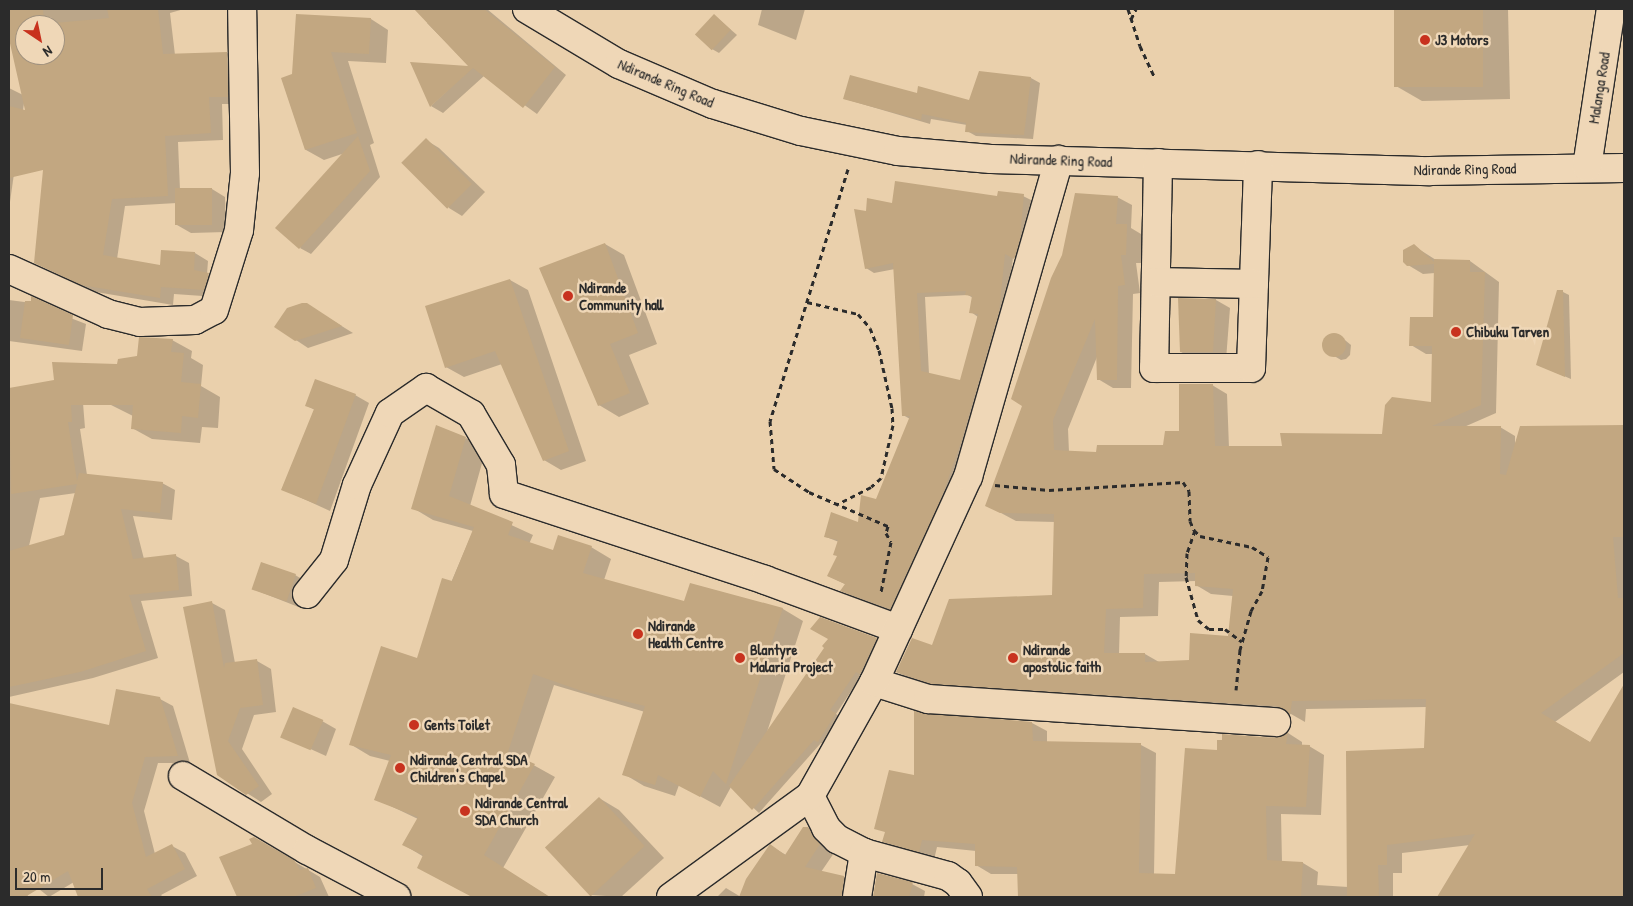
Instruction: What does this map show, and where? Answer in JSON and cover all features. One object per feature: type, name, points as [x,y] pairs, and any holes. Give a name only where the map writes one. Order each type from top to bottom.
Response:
[{"type":"street","points":[[9,269],[108,314],[140,322],[195,320],[214,310],[239,230],[246,173],[242,9]]},
{"type":"street","name":"Ndirande Ring Road","points":[[526,9],[563,18],[619,64],[713,104],[801,131],[907,152],[1059,160],[1430,171],[1587,167],[1624,168]]},
{"type":"street","name":"Malanga Road","points":[[1587,167],[1611,9]]},
{"type":"street","points":[[670,897],[810,796],[874,682],[887,626],[968,477],[1059,160]]},
{"type":"street","points":[[1158,163],[1154,368],[1251,368],[1258,165]]},
{"type":"street","points":[[1156,282],[1254,284]]},
{"type":"street","points":[[307,594],[334,560],[357,485],[390,414],[426,388],[471,414],[501,465],[504,494],[765,580],[887,626]]},
{"type":"street","points":[[874,682],[928,699],[1276,722]]},
{"type":"street","points":[[182,776],[307,850],[396,897]]},
{"type":"street","points":[[810,796],[826,828],[837,839],[864,853],[948,876],[958,883],[968,897]]},
{"type":"street","points":[[857,897],[864,853]]},
{"type":"path","points":[[1128,9],[1155,78]]},
{"type":"path","points":[[1131,19],[1136,9]]},
{"type":"path","points":[[856,143],[770,421],[774,469],[809,492],[888,526],[886,532],[891,542],[887,626]]},
{"type":"path","points":[[807,302],[858,314],[870,328],[879,350],[892,408],[893,425],[881,478],[871,487],[836,505]]},
{"type":"path","points":[[968,477],[1004,487],[1049,490],[1178,480],[1189,491],[1190,521],[1200,536],[1252,547],[1268,557],[1262,591],[1251,611],[1242,642],[1234,718]]},
{"type":"path","points":[[1195,530],[1187,553],[1186,576],[1198,620],[1209,629],[1225,629],[1242,642]]},
{"type":"building","points":[[9,9],[43,9],[43,15],[15,15],[15,65],[65,65],[65,22],[109,18],[107,9],[158,9],[163,54],[227,52],[228,97],[209,97],[211,133],[165,136],[168,196],[112,199],[103,255],[160,265],[161,250],[195,252],[194,270],[209,273],[204,290],[161,287],[160,298],[81,285],[34,263],[43,170],[9,178],[9,106],[25,110],[9,39]]},
{"type":"building","points":[[414,9],[484,9],[555,67],[523,108],[473,68],[430,107],[410,62],[468,66]]},
{"type":"building","points":[[1394,9],[1483,9],[1483,87],[1394,87]]},
{"type":"building","points":[[296,14],[371,18],[369,54],[331,52],[357,133],[305,150],[281,78],[292,74]]},
{"type":"building","points":[[714,14],[731,30],[712,50],[695,34]]},
{"type":"building","points":[[979,71],[1031,77],[1024,135],[965,132],[966,123],[922,114],[921,120],[843,99],[850,75],[917,93],[918,86],[969,100]]},
{"type":"building","points":[[358,136],[370,171],[299,249],[275,228]]},
{"type":"building","points":[[426,138],[472,184],[447,209],[401,163]]},
{"type":"building","points":[[895,181],[997,196],[998,191],[1024,194],[1020,239],[1014,259],[1005,254],[999,312],[961,442],[941,499],[890,609],[840,591],[845,584],[827,576],[837,556],[833,555],[838,540],[824,537],[831,512],[858,522],[861,495],[876,499],[910,416],[902,416],[893,263],[865,269],[854,209],[866,211],[867,198],[892,203]],"holes":[[[966,291],[965,295],[972,296],[969,313],[978,314],[960,380],[921,371],[917,293]]]},
{"type":"building","points":[[175,188],[212,188],[212,225],[175,225]]},
{"type":"building","points":[[1075,193],[1118,196],[1116,224],[1127,224],[1126,255],[1121,255],[1125,285],[1118,286],[1117,380],[1097,380],[1095,319],[1053,420],[1054,450],[1096,452],[1097,445],[1163,445],[1165,431],[1179,431],[1179,384],[1213,384],[1215,446],[1282,446],[1280,433],[1382,434],[1385,405],[1392,397],[1431,402],[1432,346],[1409,346],[1410,317],[1433,317],[1434,264],[1407,266],[1403,262],[1403,250],[1414,244],[1434,262],[1434,259],[1470,260],[1470,272],[1485,272],[1481,405],[1432,426],[1501,426],[1500,474],[1506,475],[1520,426],[1624,425],[1624,537],[1613,537],[1618,598],[1624,598],[1624,653],[1541,713],[1590,742],[1624,684],[1624,897],[1437,897],[1475,834],[1387,845],[1387,865],[1378,865],[1379,897],[1347,897],[1346,751],[1424,748],[1426,699],[1292,701],[1290,715],[1277,706],[931,684],[896,672],[912,638],[932,645],[949,599],[1052,595],[1054,514],[1000,513],[985,506],[1022,406],[1011,399],[1051,278],[1062,255]],"holes":[[[1195,573],[1195,586],[1233,589],[1228,636],[1190,633],[1189,660],[1145,662],[1145,653],[1104,653],[1106,609],[1143,608],[1144,574]]]},
{"type":"building","points":[[605,243],[638,333],[610,344],[630,393],[598,406],[539,268]]},
{"type":"building","points":[[510,279],[569,451],[543,461],[495,351],[445,368],[425,306]]},
{"type":"building","points":[[1557,290],[1563,290],[1565,377],[1536,365]]},
{"type":"building","points":[[31,296],[73,315],[69,345],[20,338],[25,301],[31,301]]},
{"type":"building","points":[[1178,298],[1216,299],[1213,352],[1180,352]]},
{"type":"building","points":[[307,303],[342,326],[295,341],[274,327],[287,308]]},
{"type":"building","points":[[1334,333],[1339,334],[1345,340],[1345,350],[1339,356],[1334,357],[1329,356],[1323,350],[1322,345],[1323,340],[1329,334]]},
{"type":"building","points":[[139,337],[173,339],[171,352],[184,353],[181,382],[201,384],[198,418],[182,416],[181,433],[131,429],[133,405],[71,405],[72,422],[68,422],[77,481],[79,473],[163,482],[160,513],[121,509],[133,559],[176,554],[179,590],[129,595],[146,651],[80,672],[9,687],[9,551],[64,535],[77,484],[11,494],[9,388],[54,380],[52,362],[117,364],[118,359],[137,356]]},
{"type":"building","points":[[315,379],[356,394],[316,504],[281,490],[314,409],[305,406]]},
{"type":"building","points":[[436,425],[466,437],[449,496],[513,522],[508,535],[553,550],[558,535],[592,546],[583,573],[684,601],[690,583],[783,608],[726,784],[713,771],[700,797],[658,775],[655,785],[622,775],[645,706],[582,691],[533,674],[508,752],[535,764],[484,855],[550,897],[472,897],[417,868],[423,855],[402,845],[418,817],[374,800],[391,755],[349,745],[381,646],[417,658],[442,578],[452,581],[474,527],[411,509]]},
{"type":"building","points":[[261,562],[296,574],[287,601],[252,589]]},
{"type":"building","points":[[212,601],[224,668],[225,663],[257,659],[263,705],[240,708],[228,741],[259,786],[246,795],[217,775],[183,607]]},
{"type":"building","points":[[820,617],[877,638],[860,674],[856,672],[830,710],[836,713],[818,742],[814,740],[752,810],[729,786],[824,648],[822,646],[828,639],[810,629]]},
{"type":"building","points":[[116,689],[160,697],[178,756],[145,757],[132,803],[146,857],[172,844],[185,869],[147,889],[152,897],[78,897],[68,871],[25,897],[9,897],[9,703],[109,725]]},
{"type":"building","points":[[293,707],[323,720],[310,750],[280,737]]},
{"type":"building","points":[[914,711],[1032,722],[1033,741],[1141,743],[1139,873],[1175,874],[1185,748],[1217,750],[1217,740],[1222,740],[1222,734],[1275,738],[1288,732],[1286,744],[1310,745],[1306,807],[1266,806],[1267,860],[1303,862],[1301,897],[1018,897],[1017,867],[975,866],[975,844],[922,840],[919,852],[882,842],[885,832],[874,829],[889,770],[914,775]]},
{"type":"building","points":[[599,797],[645,846],[591,896],[545,847]]},
{"type":"building","points":[[803,827],[808,827],[820,844],[805,867],[844,876],[842,897],[739,897],[746,879],[770,844],[785,855]]},
{"type":"building","points":[[254,837],[294,860],[300,870],[308,868],[316,888],[293,897],[237,897],[219,857],[252,844],[249,839]]},
{"type":"building","points":[[877,873],[913,882],[909,897],[873,897]]},
{"type":"place","name":"J3 Motors","points":[[1425,40]]},
{"type":"place","name":"Ndirande Community hall","points":[[568,296]]},
{"type":"place","name":"Chibuku Tarven","points":[[1456,332]]},
{"type":"place","name":"Ndirande Health Centre","points":[[638,634]]},
{"type":"place","name":"Blantyre Malaria Project","points":[[740,658]]},
{"type":"place","name":"Ndirande apostolic faith","points":[[1013,658]]},
{"type":"place","name":"Gents Toilet","points":[[414,725]]},
{"type":"place","name":"Ndirande Central SDA Children's Chapel","points":[[400,768]]},
{"type":"place","name":"Ndirande Central SDA Church","points":[[465,811]]}]
